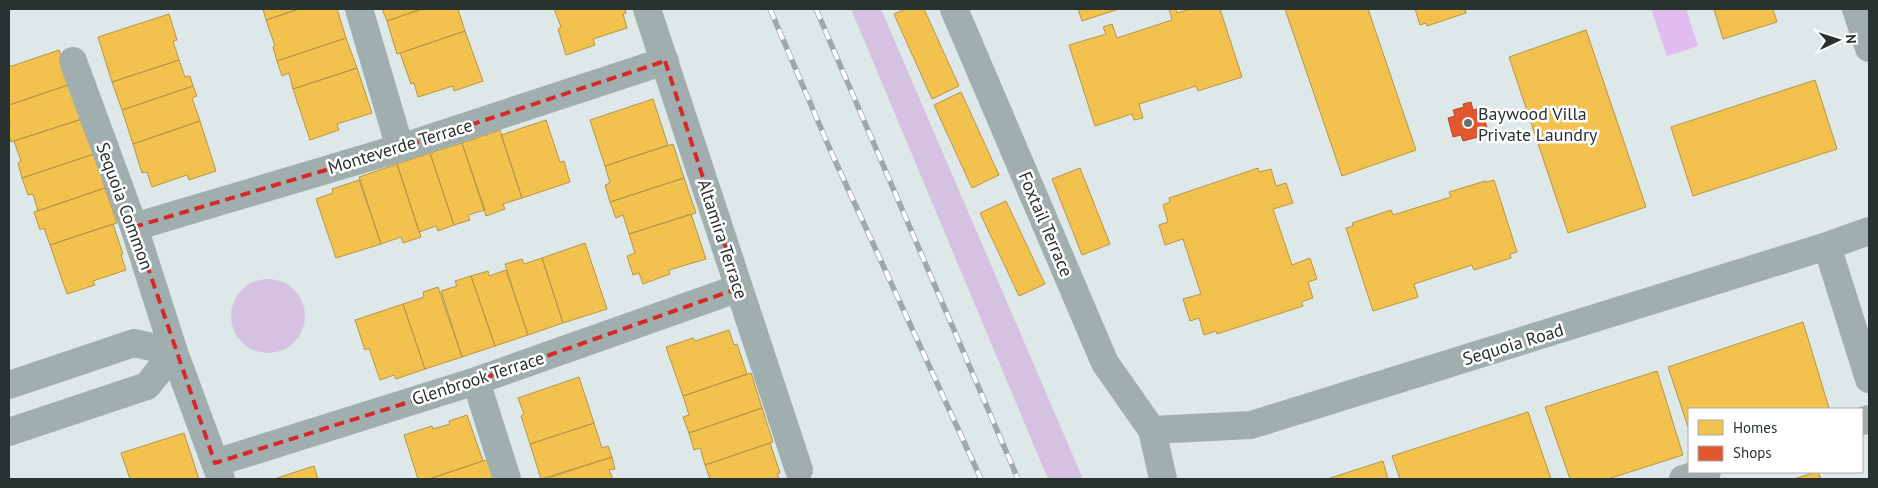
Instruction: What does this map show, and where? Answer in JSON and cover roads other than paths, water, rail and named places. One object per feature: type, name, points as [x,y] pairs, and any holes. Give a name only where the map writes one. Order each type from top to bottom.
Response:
[{"type":"street","points":[[359,9],[400,148]]},
{"type":"street","name":"Altamira Terrace","points":[[648,9],[799,470]]},
{"type":"street","name":"Foxtail Terrace","points":[[955,9],[1105,363],[1152,430]]},
{"type":"street","points":[[1856,9],[1869,48]]},
{"type":"street","name":"Sequoia Common","points":[[73,61],[134,228],[174,352],[218,471]]},
{"type":"street","name":"Monteverde Terrace","points":[[134,228],[400,148],[665,61]]},
{"type":"street","name":"Sequoia Road","points":[[1152,430],[1251,425],[1827,246],[1869,231]]},
{"type":"street","points":[[1827,246],[1869,379]]},
{"type":"street","name":"Glenbrook Terrace","points":[[218,471],[739,288]]},
{"type":"street","points":[[9,385],[134,343],[174,352],[146,386],[9,432]]},
{"type":"street","points":[[476,380],[507,479]]},
{"type":"street","points":[[1152,430],[1163,479]]},
{"type":"street","points":[[1683,479],[1704,473]]},
{"type":"railway","points":[[770,9],[832,154],[981,479]]},
{"type":"railway","points":[[816,9],[1018,479]]},
{"type":"place","name":"Baywood Villa Private Laundry","points":[[1468,123]]}]
